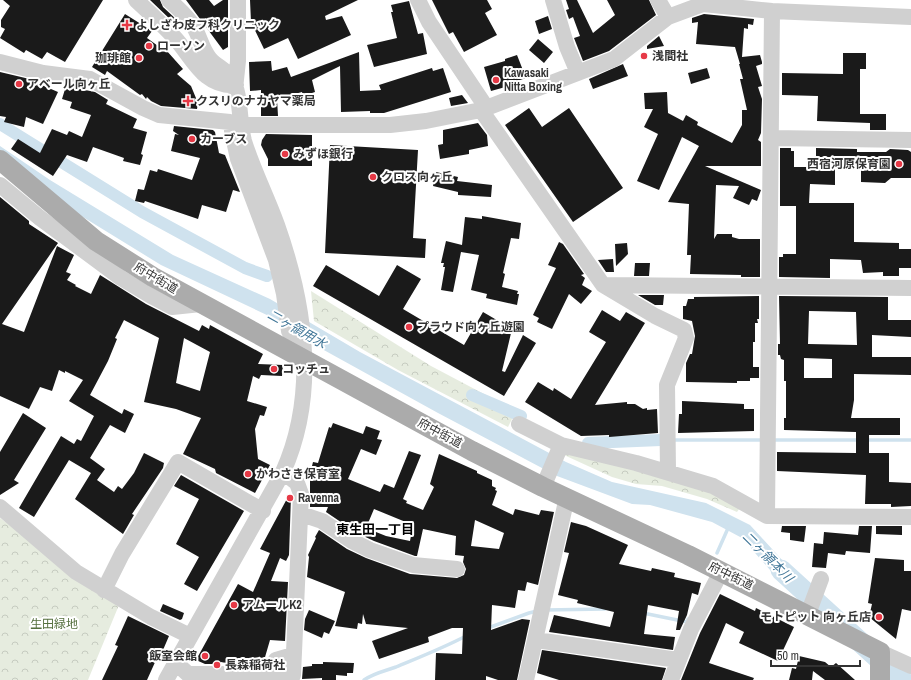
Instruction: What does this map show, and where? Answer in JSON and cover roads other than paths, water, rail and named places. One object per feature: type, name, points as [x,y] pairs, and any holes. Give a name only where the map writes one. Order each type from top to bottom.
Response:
[{"type":"main road","name":"府中街道","points":[[0,160],[96,241],[152,277],[303,360],[546,479],[567,497],[808,614],[880,652]]},
{"type":"main road","points":[[880,652],[880,676]]},
{"type":"street","points":[[136,0],[175,37],[202,74],[222,85],[236,85]]},
{"type":"street","points":[[169,0],[193,26],[209,58],[228,73],[236,85]]},
{"type":"street","points":[[238,0],[238,61],[236,85],[231,102],[235,124],[277,224],[289,260],[291,296],[289,331],[303,360]]},
{"type":"street","points":[[418,0],[429,22],[484,108],[603,285],[655,316],[684,330],[686,338],[667,385],[668,471]]},
{"type":"street","points":[[553,0],[566,47],[578,73]]},
{"type":"street","points":[[658,0],[668,17]]},
{"type":"street","points":[[0,62],[43,73],[90,79],[159,115],[235,124],[390,125],[426,121],[484,108],[578,73],[614,59],[668,17],[703,4],[772,11],[829,6],[911,17]]},
{"type":"street","points":[[767,516],[772,11]]},
{"type":"street","points":[[771,138],[911,140]]},
{"type":"street","points":[[0,185],[40,218],[121,278],[151,296],[172,307],[201,304]]},
{"type":"street","points":[[603,285],[911,288]]},
{"type":"street","points":[[166,680],[263,511],[283,472],[292,450],[297,430],[304,386],[303,340],[291,296]]},
{"type":"street","points":[[519,424],[560,448],[668,471],[713,486],[767,516],[911,517]]},
{"type":"street","points":[[546,479],[560,448]]},
{"type":"street","points":[[104,590],[122,554],[178,462],[263,511]]},
{"type":"street","points":[[283,472],[297,483],[300,488],[301,514],[293,655],[276,660],[285,679]]},
{"type":"street","points":[[527,680],[567,497]]},
{"type":"street","points":[[0,507],[76,572],[151,617],[190,636]]},
{"type":"street","points":[[301,514],[322,521],[370,550],[413,565],[457,569]]},
{"type":"street","points":[[671,680],[691,629],[721,572]]},
{"type":"street","points":[[808,614],[821,579]]},
{"type":"street","points":[[536,640],[678,660]]},
{"type":"street","points":[[880,652],[911,666]]},
{"type":"street","points":[[176,663],[188,674],[264,674],[285,679]]},
{"type":"water","name":"二ヶ領用水","points":[[0,146],[50,180],[173,255],[270,299],[360,352],[566,462],[612,482],[706,503],[750,525],[805,585],[799,593],[777,578],[742,538],[712,522],[650,505],[632,504],[557,476],[322,349],[269,316],[161,265],[0,166]]},
{"type":"waterway","points":[[0,124],[142,212],[245,268],[267,276]]},
{"type":"waterway","points":[[472,395],[521,416]]},
{"type":"waterway","points":[[588,443],[661,440]]},
{"type":"waterway","points":[[672,440],[763,440]]},
{"type":"waterway","points":[[771,440],[859,440]]},
{"type":"waterway","points":[[865,440],[911,440]]},
{"type":"waterway","points":[[717,553],[729,526]]},
{"type":"waterway","name":"二ヶ領本川","points":[[781,570],[902,680]]},
{"type":"waterway","points":[[545,610],[605,609]]},
{"type":"waterway","points":[[488,628],[537,611]]},
{"type":"waterway","points":[[643,613],[687,622],[688,619]]},
{"type":"waterway","points":[[364,680],[466,636]]},
{"type":"place","name":"よしざわ皮フ科クリニック","points":[[127,25]]},
{"type":"place","name":"ローソン","points":[[149,46]]},
{"type":"place","name":"浅間社","points":[[644,56]]},
{"type":"place","name":"珈琲館","points":[[139,58]]},
{"type":"place","name":"Kawasaki Nitta Boxing","points":[[496,80]]},
{"type":"place","name":"アベール向ヶ丘","points":[[19,84]]},
{"type":"place","name":"クスリのナカヤマ薬局","points":[[188,101]]},
{"type":"place","name":"カーブス","points":[[192,139]]},
{"type":"place","name":"みずほ銀行","points":[[285,154]]},
{"type":"place","name":"西宿河原保育園","points":[[899,164]]},
{"type":"place","name":"クロス向ヶ丘","points":[[373,177]]},
{"type":"place","name":"プラウド向ヶ丘遊園","points":[[409,327]]},
{"type":"place","name":"コッチュ","points":[[274,369]]},
{"type":"place","name":"かわさき保育室","points":[[248,474]]},
{"type":"place","name":"Ravenna","points":[[290,498]]},
{"type":"place","name":"アムールK2","points":[[234,605]]},
{"type":"place","name":"モトピット 向ヶ丘店","points":[[879,617]]},
{"type":"place","name":"飯室会館","points":[[205,656]]},
{"type":"place","name":"長森稲荷社","points":[[217,665]]},
{"type":"district","name":"東生田一丁目","points":[[375,529]]},
{"type":"park label","name":"生田緑地","points":[[54,624]]}]
